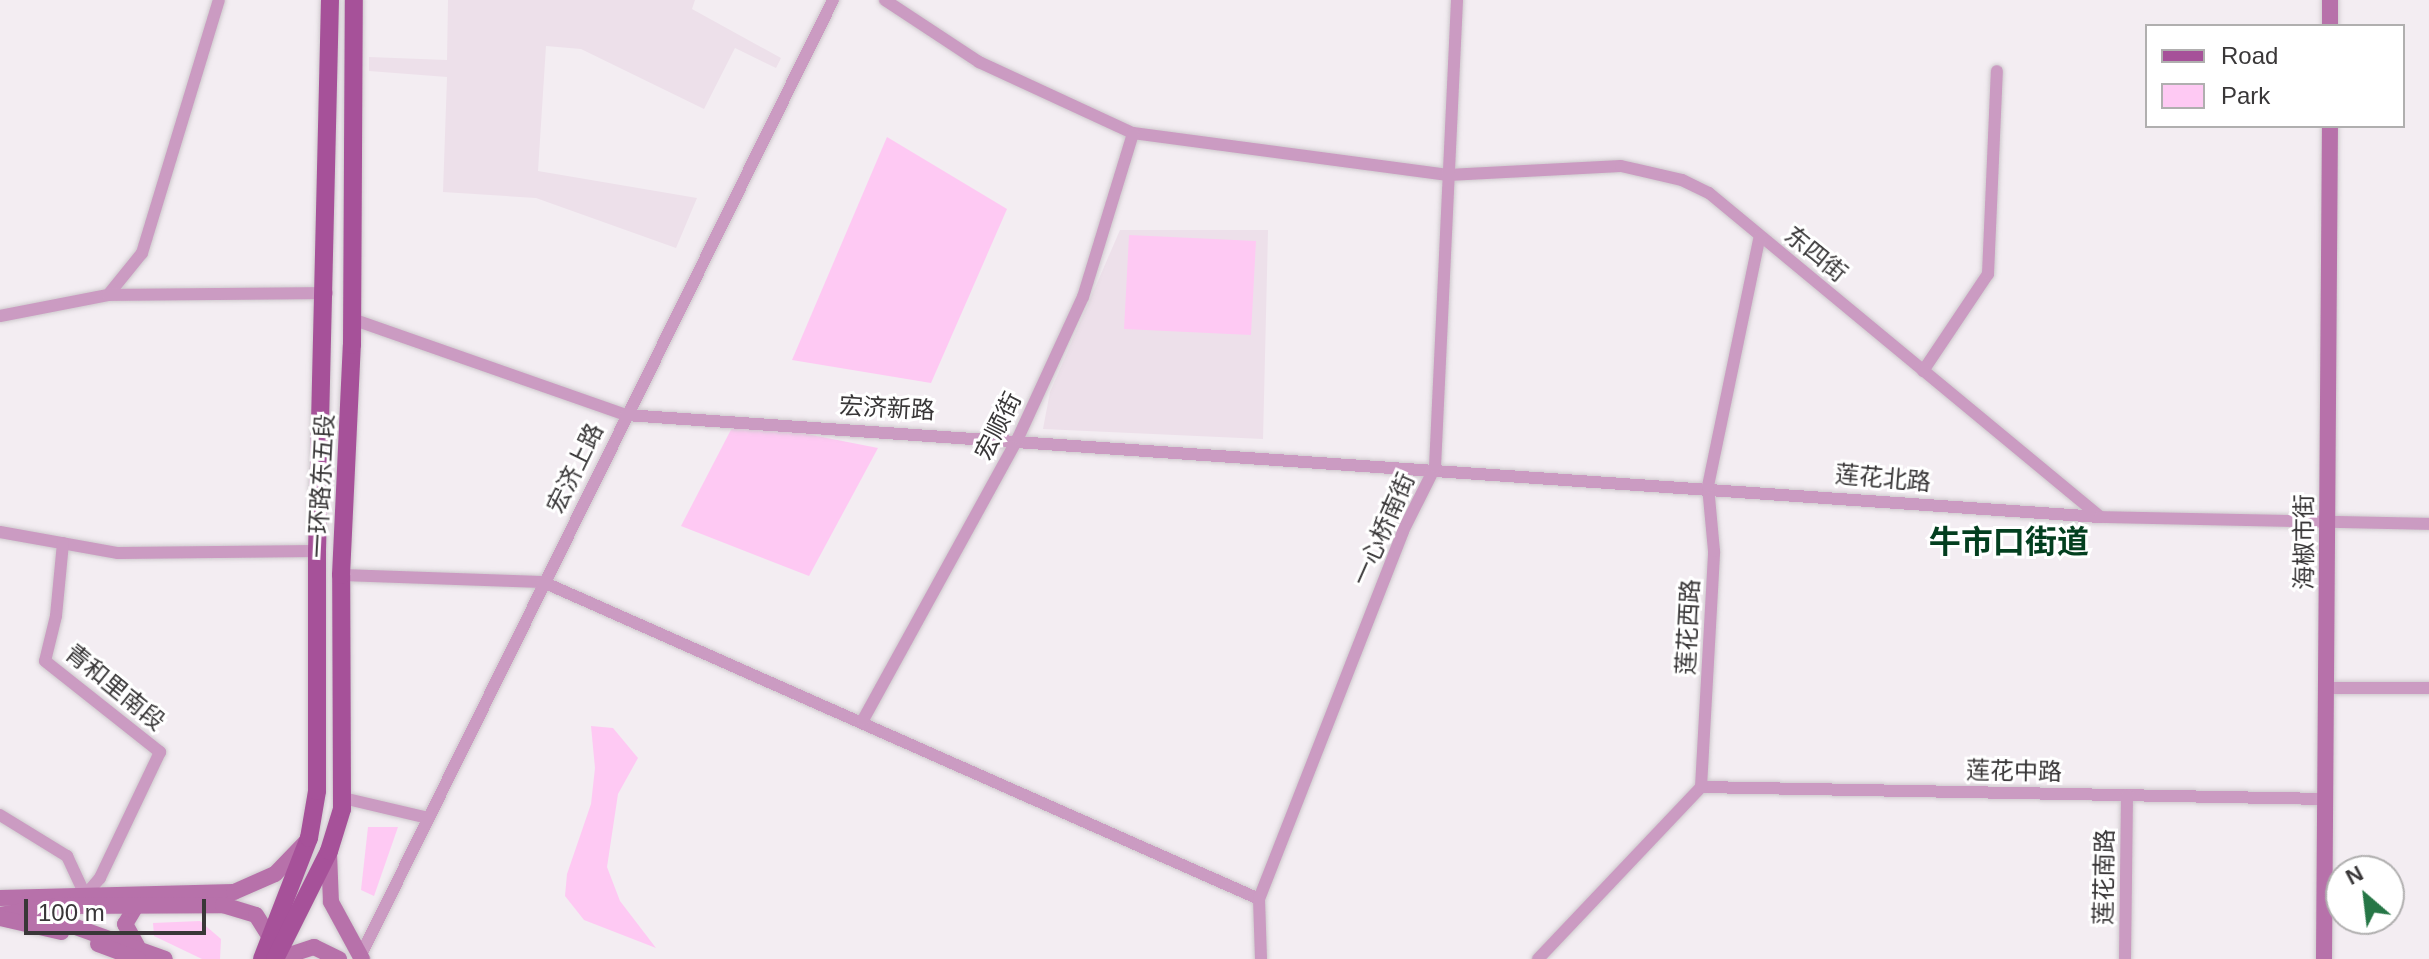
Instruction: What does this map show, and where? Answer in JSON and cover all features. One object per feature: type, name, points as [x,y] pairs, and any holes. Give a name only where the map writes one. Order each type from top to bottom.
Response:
[{"type":"main road","name":"一环路东五段","points":[[262,959],[309,838],[318,778],[317,551],[327,293],[330,0]]},
{"type":"main road","name":"一环路东五段","points":[[276,959],[329,851],[343,798],[341,575],[352,319],[354,0]]},
{"type":"main road","points":[[2330,0],[2330,24]]},
{"type":"main road","name":"海椒市街","points":[[2324,959],[2330,128]]},
{"type":"main road","points":[[0,916],[25,916],[87,900],[234,892],[275,874],[309,838]]},
{"type":"main road","points":[[329,851],[331,902],[361,958]]},
{"type":"main road","points":[[25,916],[57,895]]},
{"type":"main road","points":[[0,900],[57,895],[136,906],[231,907],[256,915],[270,937]]},
{"type":"main road","points":[[0,900],[25,916],[165,959]]},
{"type":"main road","points":[[136,906],[125,924],[137,952]]},
{"type":"main road","points":[[276,959],[314,947],[339,959]]},
{"type":"street","points":[[108,295],[142,253],[219,0]]},
{"type":"street","name":"宏济上路","points":[[361,958],[543,582],[833,0]]},
{"type":"street","name":"东四街","points":[[885,0],[979,62],[1133,133],[1448,175],[1635,169],[1682,180],[1709,193],[2100,517]]},
{"type":"street","name":"一心桥南街","points":[[1261,959],[1259,899],[1403,531],[1435,467],[1457,0]]},
{"type":"street","points":[[1923,371],[1988,274],[1997,71]]},
{"type":"street","name":"宏顺街","points":[[863,720],[1018,438],[1083,297],[1133,133]]},
{"type":"street","name":"莲花西路","points":[[1701,787],[1714,551],[1708,486],[1760,236]]},
{"type":"street","points":[[0,316],[108,295],[327,293]]},
{"type":"street","name":"宏济新路","points":[[352,319],[626,415],[1435,467]]},
{"type":"street","name":"莲花北路","points":[[1435,467],[2100,517],[2328,525],[2429,524]]},
{"type":"street","points":[[0,532],[118,553],[317,551]]},
{"type":"street","name":"青和里南段","points":[[63,543],[56,616],[45,661],[160,752],[87,900]]},
{"type":"street","points":[[341,575],[543,582],[863,720],[1259,899]]},
{"type":"street","points":[[2327,688],[2429,688]]},
{"type":"street","points":[[1538,959],[1701,787]]},
{"type":"street","name":"莲花中路","points":[[1701,787],[2325,799]]},
{"type":"street","name":"莲花南路","points":[[2125,959],[2127,795]]},
{"type":"street","points":[[343,798],[428,818]]},
{"type":"street","points":[[0,815],[67,856],[87,900]]},
{"type":"shaded area","points":[[448,0],[695,0],[692,9],[781,58],[776,68],[735,48],[704,109],[581,49],[546,46],[538,171],[697,198],[676,248],[536,198],[443,192],[447,77],[369,71],[369,57],[447,60]]},
{"type":"shaded area","points":[[1120,230],[1268,230],[1263,439],[1043,429],[1050,392]]},
{"type":"green space","points":[[887,137],[1007,209],[931,383],[792,360]]},
{"type":"green space","points":[[1129,235],[1256,241],[1251,335],[1124,329]]},
{"type":"green space","points":[[736,420],[878,448],[809,576],[681,526]]},
{"type":"green space","points":[[591,726],[613,728],[638,758],[618,794],[607,867],[620,901],[656,948],[584,920],[565,896],[567,874],[591,804],[595,768]]},
{"type":"green space","points":[[368,827],[398,827],[374,896],[361,890]]},
{"type":"green space","points":[[200,921],[221,939],[220,959],[202,959],[154,936],[153,923]]},
{"type":"district","name":"牛市口街道","points":[[2009,542]]}]
